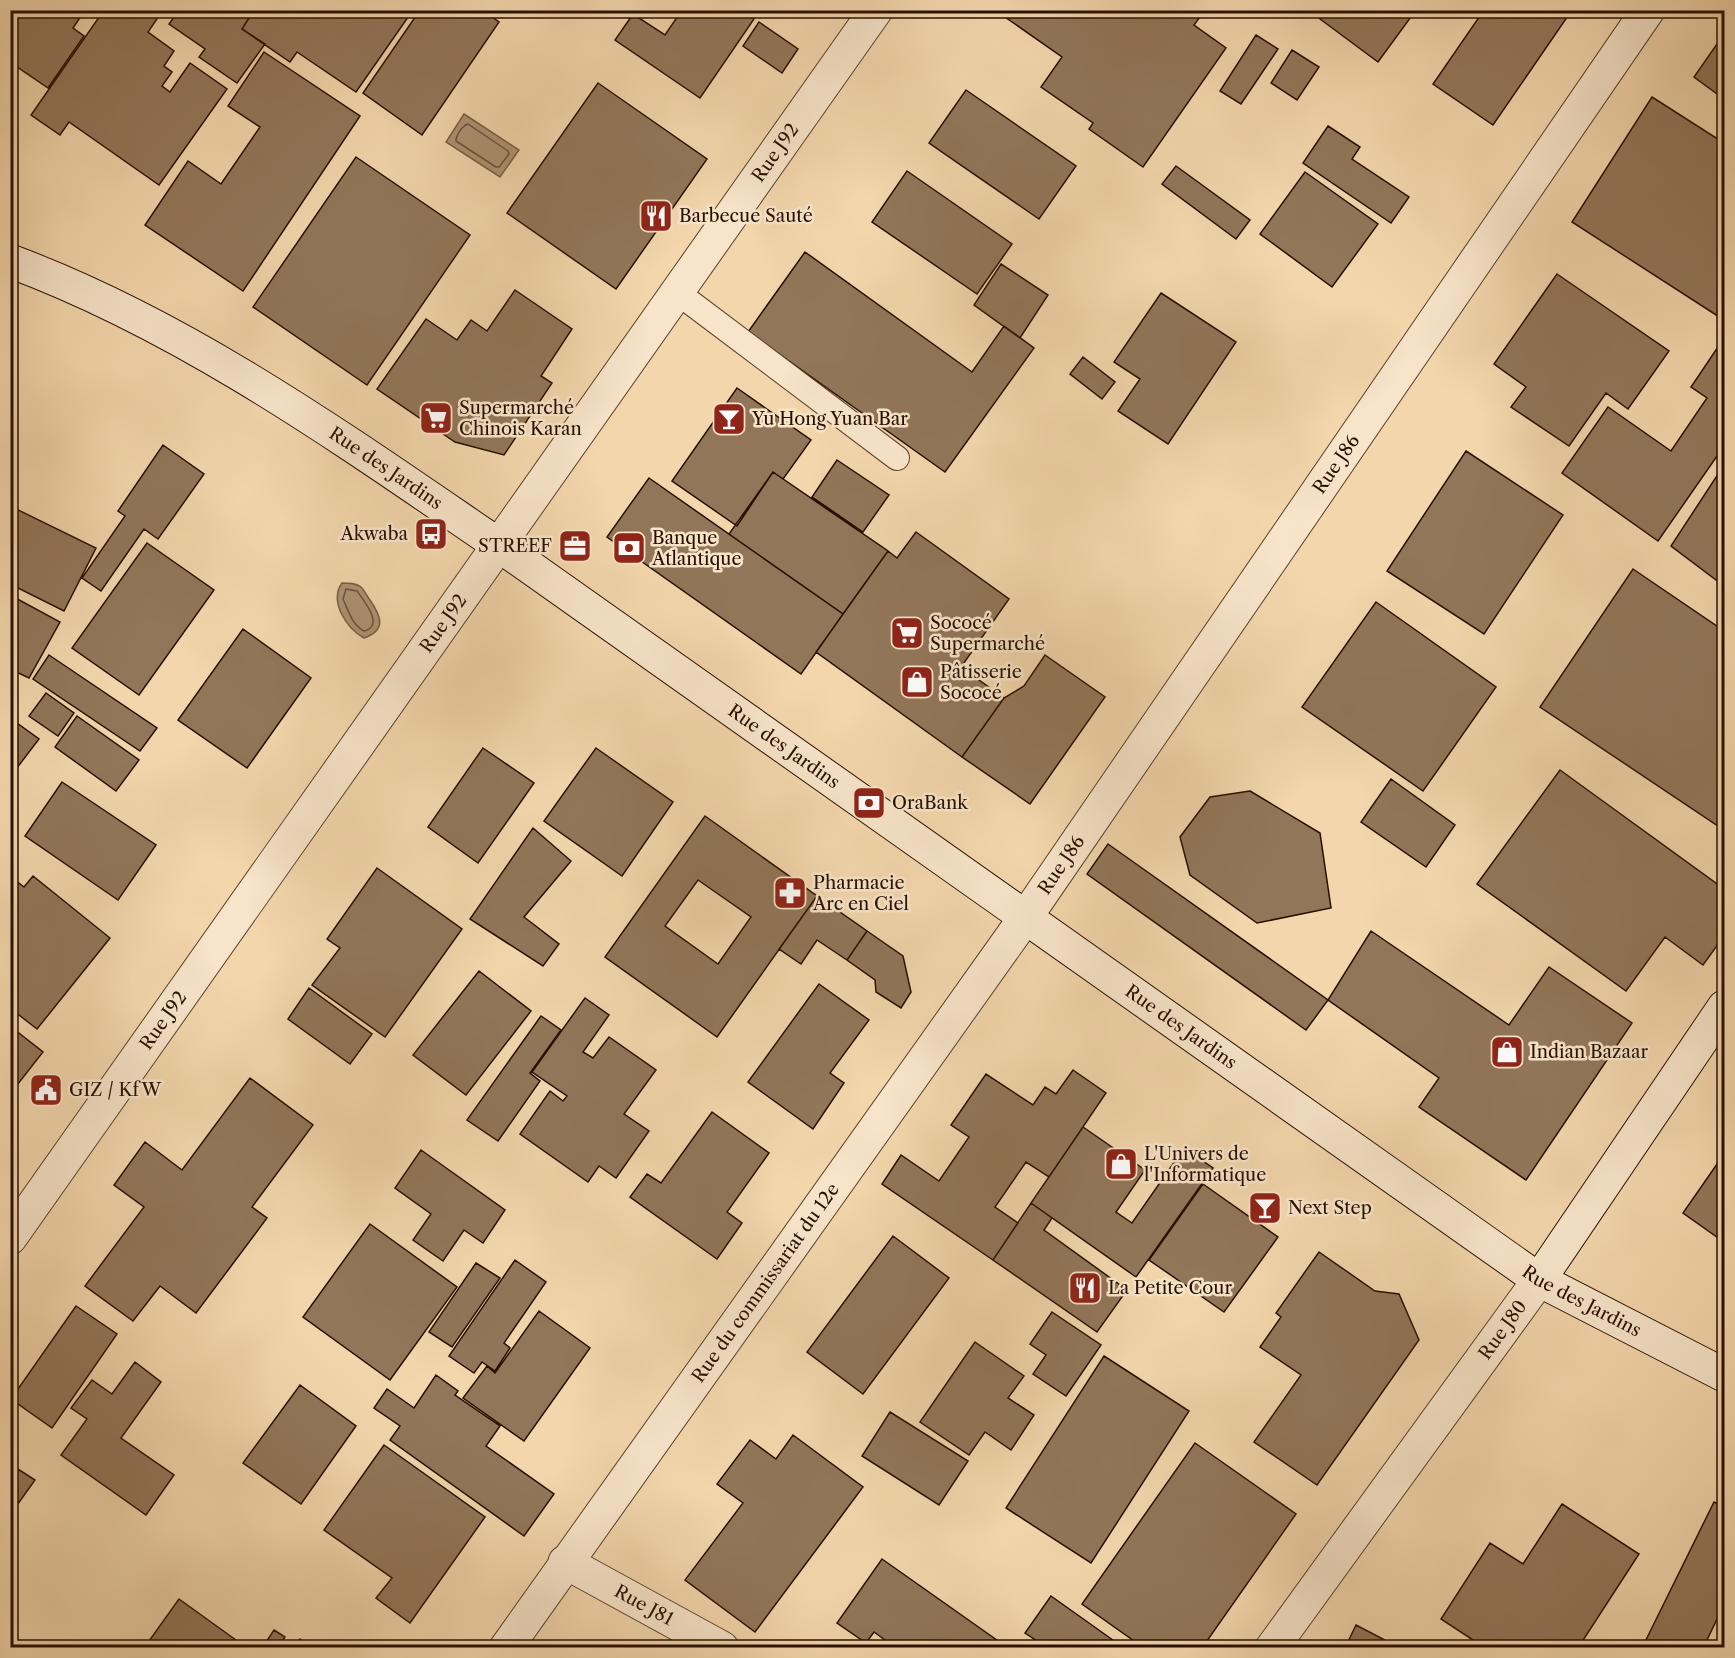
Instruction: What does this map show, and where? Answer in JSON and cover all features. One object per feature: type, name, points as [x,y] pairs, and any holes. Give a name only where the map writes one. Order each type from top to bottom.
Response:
[{"type":"street","name":"Rue J92","points":[[10,1238],[876,10]]},
{"type":"street","name":"Rue J86","points":[[1025,918],[1648,10]]},
{"type":"street","name":"Rue des Jardins","points":[[10,261],[47,275],[182,340],[334,433],[500,546],[1539,1280],[1725,1376]]},
{"type":"street","name":"Rue du commissariat du 12e","points":[[506,1647],[1025,918]]},
{"type":"street","name":"Rue J80","points":[[1272,1647],[1539,1280],[1725,1007]]},
{"type":"street","name":"Rue J81","points":[[565,1562],[722,1647]]},
{"type":"lane","points":[[678,293],[897,458]]},
{"type":"water","points":[[464,114],[519,150],[500,177],[446,142]]},
{"type":"water","points":[[342,583],[361,587],[374,606],[380,622],[379,627],[371,635],[364,638],[357,634],[341,613],[337,598]]},
{"type":"building","points":[[10,10],[85,10],[73,28],[84,36],[48,88],[10,62]]},
{"type":"building","points":[[104,10],[163,10],[148,32],[174,51],[164,66],[172,72],[162,86],[170,92],[190,63],[227,89],[159,185],[69,122],[60,135],[31,115]]},
{"type":"building","points":[[179,10],[254,10],[242,29],[265,44],[237,83],[199,57],[205,49],[169,24]]},
{"type":"building","points":[[254,10],[413,10],[356,92],[297,52],[290,62],[242,29]]},
{"type":"building","points":[[420,10],[482,10],[499,22],[422,135],[363,93]]},
{"type":"building","points":[[503,10],[516,10],[512,17]]},
{"type":"building","points":[[682,10],[742,10],[754,19],[700,98],[615,40],[633,14],[665,35]]},
{"type":"building","points":[[995,10],[1205,10],[1194,25],[1226,48],[1143,167],[1089,129],[1093,123],[1041,87],[1062,57]]},
{"type":"building","points":[[1308,10],[1416,10],[1378,62]]},
{"type":"building","points":[[1484,10],[1572,10],[1493,125],[1433,84]]},
{"type":"building","points":[[759,22],[798,49],[782,73],[743,46]]},
{"type":"building","points":[[1724,34],[1724,99],[1694,77]]},
{"type":"building","points":[[1256,35],[1278,49],[1241,104],[1220,91]]},
{"type":"building","points":[[1292,50],[1319,67],[1297,100],[1271,83]]},
{"type":"building","points":[[264,52],[360,116],[243,291],[145,225],[188,161],[221,184],[260,127],[228,106]]},
{"type":"building","points":[[598,83],[707,159],[616,289],[507,213]]},
{"type":"building","points":[[966,90],[1076,166],[1039,219],[929,143]]},
{"type":"building","points":[[1652,97],[1724,143],[1724,320],[1572,222]]},
{"type":"building","points":[[1328,126],[1360,147],[1352,159],[1409,197],[1391,223],[1303,163]]},
{"type":"building","points":[[356,157],[470,235],[367,385],[253,307]]},
{"type":"building","points":[[1176,166],[1250,220],[1236,239],[1162,184]]},
{"type":"building","points":[[907,171],[1012,244],[977,294],[872,222]]},
{"type":"building","points":[[1305,172],[1378,224],[1332,287],[1260,234]]},
{"type":"building","points":[[805,252],[972,372],[1004,326],[1034,348],[945,472],[748,332]]},
{"type":"building","points":[[1001,264],[1048,295],[1020,338],[974,305]]},
{"type":"building","points":[[1557,274],[1669,351],[1628,409],[1606,393],[1569,446],[1511,407],[1526,387],[1494,364]]},
{"type":"building","points":[[515,290],[572,329],[541,376],[552,383],[504,455],[455,442],[377,389],[426,319],[457,340],[471,320],[487,331]]},
{"type":"building","points":[[1161,293],[1236,342],[1168,444],[1118,411],[1140,379],[1114,362]]},
{"type":"building","points":[[1722,341],[1724,342],[1724,446],[1658,541],[1562,473],[1608,407],[1671,451],[1707,398],[1691,387]]},
{"type":"building","points":[[1083,357],[1115,382],[1102,399],[1070,374]]},
{"type":"building","points":[[737,388],[811,440],[783,479],[773,472],[737,526],[672,481]]},
{"type":"building","points":[[163,445],[204,474],[158,539],[144,529],[101,591],[82,578],[125,516],[118,511]]},
{"type":"building","points":[[1466,451],[1563,515],[1484,634],[1387,571]]},
{"type":"building","points":[[837,460],[889,495],[863,532],[812,497]]},
{"type":"building","points":[[1724,465],[1724,586],[1671,546]]},
{"type":"building","points":[[773,472],[888,551],[843,614],[729,534]]},
{"type":"building","points":[[649,478],[843,614],[801,674],[607,537]]},
{"type":"building","points":[[10,506],[96,548],[64,611],[10,584]]},
{"type":"building","name":"Sococé Supermarché","points":[[916,532],[1009,599],[961,667],[1004,698],[962,757],[816,652],[888,551],[897,558]]},
{"type":"building","points":[[147,543],[214,590],[139,695],[72,648]]},
{"type":"building","points":[[1633,569],[1724,631],[1724,830],[1540,707]]},
{"type":"building","points":[[10,595],[60,622],[29,678],[10,669]]},
{"type":"building","points":[[1376,602],[1496,687],[1423,791],[1302,707]]},
{"type":"building","points":[[243,629],[311,678],[247,768],[178,720]]},
{"type":"building","points":[[49,655],[157,728],[140,751],[33,679]]},
{"type":"building","points":[[1045,655],[1105,697],[1030,804],[962,757],[1004,698],[1024,686]]},
{"type":"building","points":[[46,693],[74,713],[58,736],[29,716]]},
{"type":"building","points":[[77,716],[139,760],[116,791],[55,747]]},
{"type":"building","points":[[10,718],[39,739],[10,777]]},
{"type":"building","points":[[483,748],[534,783],[478,863],[428,827]]},
{"type":"building","points":[[596,748],[673,802],[622,876],[544,821]]},
{"type":"building","points":[[1560,770],[1724,889],[1724,936],[1703,965],[1665,937],[1626,991],[1477,884]]},
{"type":"building","points":[[1391,779],[1455,825],[1426,867],[1361,822]]},
{"type":"building","points":[[62,782],[156,845],[118,900],[25,836]]},
{"type":"building","points":[[1250,791],[1320,833],[1331,908],[1257,923],[1190,875],[1180,837],[1210,797]]},
{"type":"building","points":[[705,816],[817,896],[717,1037],[605,957]],"holes":[[[698,880],[751,917],[718,964],[665,926]]]},
{"type":"building","points":[[533,828],[571,861],[524,917],[559,944],[543,966],[470,919]]},
{"type":"building","points":[[1108,844],[1328,1000],[1306,1030],[1087,874]]},
{"type":"building","points":[[377,868],[462,929],[385,1037],[312,985],[340,948],[327,939]]},
{"type":"building","points":[[10,876],[24,887],[33,876],[110,938],[37,1029],[10,1008]]},
{"type":"building","points":[[817,896],[867,931],[847,960],[817,940],[801,964],[779,949]]},
{"type":"building","points":[[867,931],[903,956],[911,992],[901,1008],[876,992],[875,980],[847,960]]},
{"type":"building","name":"Indian Bazaar","points":[[1371,931],[1509,1025],[1549,967],[1632,1023],[1526,1180],[1419,1107],[1439,1078],[1328,1000]]},
{"type":"building","points":[[479,971],[531,1011],[466,1095],[413,1055]]},
{"type":"building","points":[[819,984],[869,1020],[830,1073],[844,1083],[813,1129],[748,1082]]},
{"type":"building","points":[[309,988],[372,1034],[350,1064],[288,1019]]},
{"type":"building","points":[[585,998],[609,1015],[583,1052],[593,1058],[609,1037],[656,1070],[624,1114],[649,1131],[616,1178],[599,1166],[588,1182],[520,1134],[550,1091],[563,1101],[567,1096],[532,1072]]},
{"type":"building","points":[[541,1016],[561,1030],[530,1073],[540,1081],[498,1141],[467,1120]]},
{"type":"building","points":[[10,1026],[43,1052],[10,1094]]},
{"type":"building","points":[[1073,1070],[1106,1093],[1049,1177],[1026,1162],[995,1207],[1018,1223],[993,1260],[882,1184],[901,1155],[939,1181],[969,1137],[951,1125],[986,1074],[1033,1105],[1045,1087],[1056,1094]]},
{"type":"building","points":[[250,1078],[313,1125],[252,1207],[267,1218],[196,1313],[160,1286],[133,1321],[85,1286],[144,1207],[114,1185],[145,1142],[182,1170]]},
{"type":"building","points":[[712,1112],[769,1153],[727,1212],[742,1223],[717,1259],[630,1197],[647,1174],[661,1183]]},
{"type":"building","points":[[1083,1127],[1145,1170],[1116,1212],[1132,1223],[1184,1148],[1213,1168],[1136,1277],[1031,1203]]},
{"type":"building","points":[[421,1150],[505,1210],[483,1243],[464,1230],[443,1261],[413,1240],[431,1214],[395,1188]]},
{"type":"building","points":[[1724,1154],[1724,1242],[1683,1213]]},
{"type":"building","points":[[1203,1184],[1278,1237],[1224,1312],[1149,1260]]},
{"type":"building","points":[[1031,1203],[1052,1218],[1044,1230],[1127,1290],[1097,1332],[993,1260]]},
{"type":"building","points":[[370,1224],[457,1287],[390,1380],[303,1317]]},
{"type":"building","points":[[893,1236],[949,1278],[863,1394],[807,1352]]},
{"type":"building","points":[[1319,1252],[1375,1291],[1399,1294],[1419,1340],[1317,1485],[1254,1442],[1301,1375],[1260,1347],[1281,1317],[1276,1313]]},
{"type":"building","points":[[515,1260],[546,1282],[504,1343],[510,1348],[495,1371],[482,1362],[474,1373],[449,1356]]},
{"type":"building","points":[[476,1263],[500,1278],[452,1347],[429,1332]]},
{"type":"building","points":[[76,1306],[117,1334],[52,1428],[11,1399]]},
{"type":"building","points":[[539,1311],[590,1348],[524,1441],[463,1398],[487,1366],[495,1373]]},
{"type":"building","points":[[1052,1312],[1101,1345],[1066,1396],[1033,1374],[1046,1355],[1030,1344]]},
{"type":"building","points":[[975,1342],[1024,1376],[1008,1398],[1034,1415],[1011,1450],[985,1432],[969,1455],[920,1422]]},
{"type":"building","points":[[1104,1356],[1189,1411],[1091,1563],[1006,1508]]},
{"type":"building","points":[[135,1362],[161,1382],[121,1438],[174,1475],[146,1515],[61,1455],[87,1419],[71,1408],[92,1380],[112,1394]]},
{"type":"building","points":[[436,1375],[458,1391],[455,1395],[500,1426],[486,1446],[554,1494],[524,1536],[390,1440],[400,1426],[374,1408],[387,1389],[414,1408]]},
{"type":"building","points":[[300,1385],[356,1426],[301,1504],[243,1463]]},
{"type":"building","points":[[890,1412],[968,1461],[939,1505],[862,1456]]},
{"type":"building","points":[[793,1435],[863,1487],[755,1632],[685,1580],[743,1503],[717,1484],[750,1440],[776,1459]]},
{"type":"building","points":[[1195,1443],[1296,1514],[1202,1648],[1144,1648],[1082,1604]]},
{"type":"building","points":[[384,1445],[485,1517],[410,1623],[376,1598],[392,1578],[324,1530]]},
{"type":"building","points":[[10,1464],[35,1480],[10,1515]]},
{"type":"building","points":[[1714,1502],[1724,1507],[1724,1611],[1722,1609],[1703,1648],[1642,1648]]},
{"type":"building","points":[[1562,1504],[1639,1554],[1578,1648],[1485,1648],[1441,1619],[1490,1543],[1523,1564]]},
{"type":"building","points":[[882,1559],[1001,1643],[998,1648],[896,1648],[874,1632],[866,1643],[837,1623]]},
{"type":"building","points":[[1051,1596],[1124,1648],[1037,1648],[1040,1643],[1025,1633]]},
{"type":"building","points":[[179,1599],[247,1648],[144,1648]]},
{"type":"building","points":[[1356,1625],[1400,1648],[1345,1648]]},
{"type":"building","points":[[274,1630],[285,1637],[278,1648],[262,1648]]},
{"type":"building","points":[[300,1639],[313,1648],[294,1648]]},
{"type":"place","name":"Barbecue Sauté","points":[[656,216]]},
{"type":"place","name":"Supermarché Chinois Karan","points":[[436,418]]},
{"type":"place","name":"Yu Hong Yuan Bar","points":[[729,419]]},
{"type":"place","name":"Akwaba","points":[[431,534]]},
{"type":"place","name":"STREEF","points":[[575,546]]},
{"type":"place","name":"Banque Atlantique","points":[[629,548]]},
{"type":"place","name":"Sococé Supermarché","points":[[907,633]]},
{"type":"place","name":"Pâtisserie Sococé","points":[[917,682]]},
{"type":"place","name":"OraBank","points":[[869,803]]},
{"type":"place","name":"Pharmacie Arc en Ciel","points":[[790,893]]},
{"type":"place","name":"Indian Bazaar","points":[[1507,1052]]},
{"type":"place","name":"GIZ / KfW","points":[[46,1090]]},
{"type":"place","name":"L'Univers de l'Informatique","points":[[1121,1164]]},
{"type":"place","name":"Next Step","points":[[1265,1208]]},
{"type":"place","name":"La Petite Cour","points":[[1085,1288]]}]
